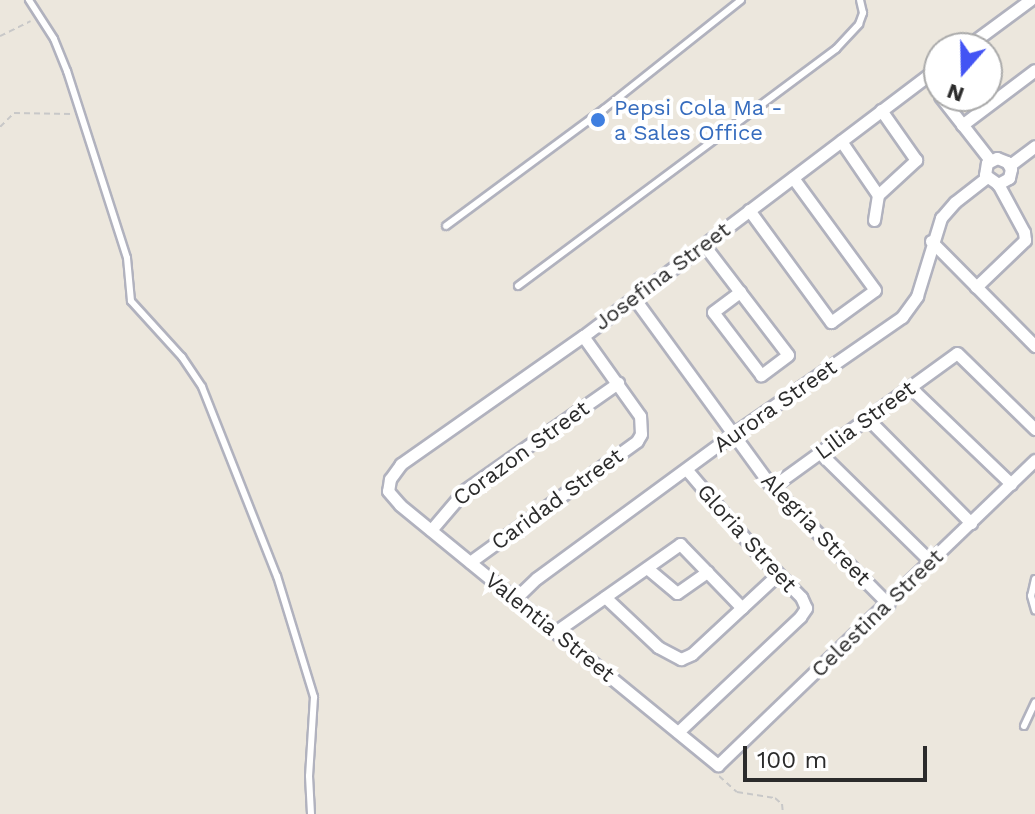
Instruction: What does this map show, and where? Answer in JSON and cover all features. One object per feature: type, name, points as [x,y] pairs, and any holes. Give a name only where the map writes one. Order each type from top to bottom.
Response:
[{"type":"street","points":[[987,32],[1030,0]]},
{"type":"street","points":[[962,125],[1035,70]]},
{"type":"street","name":"Josefina Street","points":[[388,486],[401,464],[583,336],[923,78]]},
{"type":"street","points":[[874,220],[878,195],[916,160],[881,110]]},
{"type":"street","points":[[952,112],[990,160]]},
{"type":"street","points":[[841,141],[878,195]]},
{"type":"street","points":[[992,181],[1009,178],[1010,165],[1035,146]]},
{"type":"street","points":[[976,287],[1025,240],[1024,232],[985,167],[990,160],[1000,158],[1010,165]]},
{"type":"street","points":[[749,210],[831,322],[875,290],[793,178]]},
{"type":"street","name":"Aurora Street","points":[[515,599],[537,578],[733,434],[902,317],[917,296],[931,241],[947,209],[992,181]]},
{"type":"street","points":[[931,241],[1035,346]]},
{"type":"street","points":[[704,245],[740,292],[788,355],[761,375],[713,312],[740,292]]},
{"type":"street","name":"Alegria Street","points":[[634,298],[772,487],[888,604]]},
{"type":"street","points":[[583,336],[618,383]]},
{"type":"street","name":"Lilia Street","points":[[772,487],[957,353],[1035,429]]},
{"type":"street","name":"Caridad Street","points":[[470,562],[637,441],[641,434],[640,416],[618,383]]},
{"type":"street","name":"Corazon Street","points":[[431,530],[465,490],[618,383]]},
{"type":"street","points":[[910,387],[1011,484]]},
{"type":"street","points":[[867,418],[971,523]]},
{"type":"street","points":[[819,452],[931,562]]},
{"type":"street","name":"Celestina Street","points":[[718,765],[1035,460]]},
{"type":"street","name":"Gloria Street","points":[[678,732],[806,608],[801,597],[686,469]]},
{"type":"street","name":"Valentia Street","points":[[388,486],[391,497],[718,765]]},
{"type":"street","points":[[555,632],[680,544],[742,608]]},
{"type":"street","points":[[647,568],[677,593],[707,572]]},
{"type":"street","points":[[605,597],[658,647],[681,659],[692,654],[778,574]]},
{"type":"lane","points":[[29,0],[54,39],[81,112],[127,258],[131,301],[167,339],[202,387],[244,487],[295,629],[314,697],[309,776],[311,814]]},
{"type":"lane","points":[[446,226],[604,109],[741,0]]},
{"type":"lane","points":[[518,286],[836,49],[859,24],[863,13],[860,0]]},
{"type":"lane","points":[[1035,579],[1031,596],[1035,610]]},
{"type":"lane","points":[[1024,726],[1035,702]]},
{"type":"path","points":[[0,36],[40,17]]},
{"type":"path","points":[[0,127],[14,113],[81,112]]},
{"type":"path","points":[[718,765],[719,777],[737,792],[775,798],[782,804],[783,814]]},
{"type":"place","name":"Pepsi Cola Ma - a Sales Office","points":[[598,120]]}]
